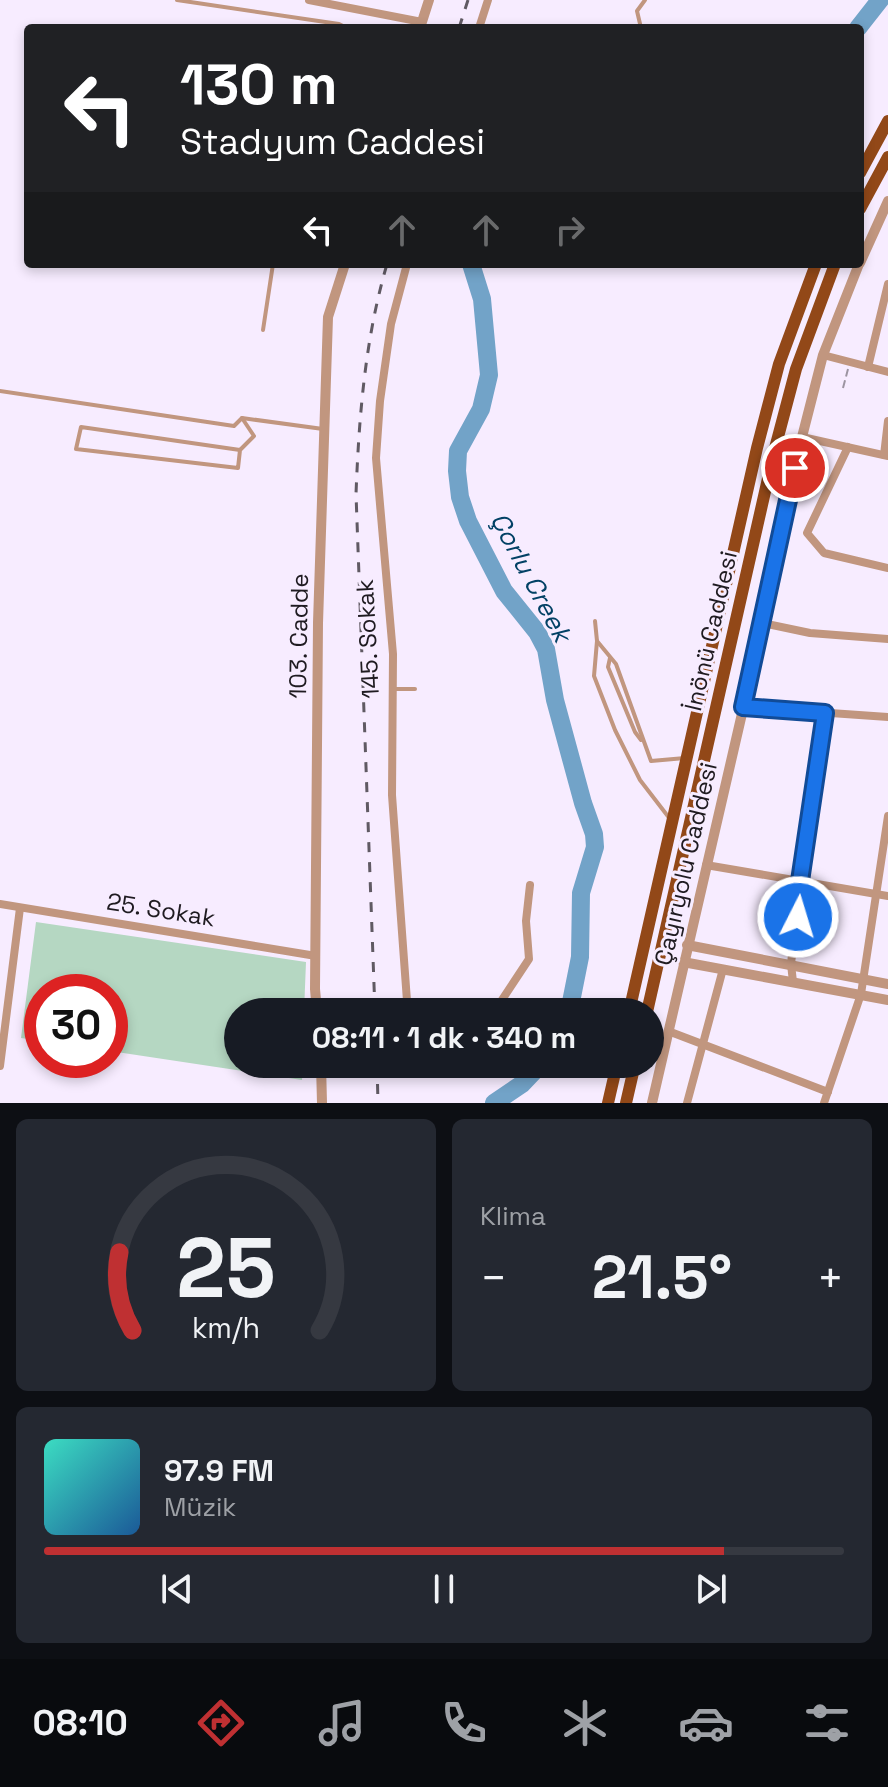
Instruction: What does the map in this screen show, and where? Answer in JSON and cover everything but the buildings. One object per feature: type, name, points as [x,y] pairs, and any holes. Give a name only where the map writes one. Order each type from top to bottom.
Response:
[{"type":"main road","points":[[864,166],[888,121]]},
{"type":"main road","points":[[864,202],[888,157]]},
{"type":"main road","points":[[632,998],[764,420],[779,364],[815,268]]},
{"type":"main road","name":"İnönü Caddesi","points":[[650,998],[774,452],[796,369],[834,268]]},
{"type":"main road","points":[[608,1103],[614,1078]]},
{"type":"main road","points":[[626,1103],[632,1078]]},
{"type":"street","points":[[309,0],[417,24]]},
{"type":"street","points":[[421,24],[429,0]]},
{"type":"street","points":[[480,24],[488,0]]},
{"type":"street","name":"Çayıryolu Caddesi","points":[[864,254],[888,201]]},
{"type":"street","name":"103. Cadde","points":[[317,998],[318,623],[328,317],[344,268]]},
{"type":"street","name":"145. Sokak","points":[[406,268],[391,324],[376,458],[393,654],[392,795],[407,998]]},
{"type":"street","name":"Çayıryolu Caddesi","points":[[652,1103],[802,437],[823,355],[858,268]]},
{"type":"street","points":[[868,367],[888,284]]},
{"type":"street","points":[[823,355],[888,372]]},
{"type":"street","points":[[802,437],[886,455],[888,421]]},
{"type":"street","points":[[848,447],[807,533],[824,553],[888,568]]},
{"type":"street","points":[[762,623],[810,633],[888,639]]},
{"type":"street","points":[[743,707],[888,717]]},
{"type":"street","points":[[793,982],[791,964],[800,881],[825,713]]},
{"type":"street","points":[[824,1103],[861,994],[888,816]]},
{"type":"street","points":[[706,865],[888,896]]},
{"type":"street","points":[[503,998],[529,959],[526,921],[530,885]]},
{"type":"street","name":"25. Sokak","points":[[0,904],[316,956]]},
{"type":"street","points":[[0,1066],[20,908]]},
{"type":"street","points":[[687,945],[888,984]]},
{"type":"street","points":[[683,962],[888,1000]]},
{"type":"street","points":[[687,1103],[723,969]]},
{"type":"street","points":[[668,1031],[828,1092]]},
{"type":"street","points":[[321,1078],[322,1103]]},
{"type":"lane","points":[[177,0],[339,24]]},
{"type":"lane","points":[[640,24],[637,11],[645,0]]},
{"type":"lane","points":[[263,330],[272,268]]},
{"type":"lane","points":[[0,391],[234,426],[242,418]]},
{"type":"lane","points":[[242,418],[325,430]]},
{"type":"lane","points":[[240,450],[81,427],[76,449],[238,468],[240,450],[254,436],[242,418]]},
{"type":"lane","points":[[595,621],[594,676],[615,730],[640,780],[672,823]]},
{"type":"lane","points":[[597,641],[616,664],[651,761],[687,757]]},
{"type":"lane","points":[[392,689],[415,689]]},
{"type":"path","points":[[843,388],[850,362]]},
{"type":"green space","points":[[36,922],[306,962],[305,998],[224,998],[224,1068],[128,1054],[128,974],[29,974]]},
{"type":"waterway","name":"Çorlu Creek","points":[[861,24],[880,0]]},
{"type":"waterway","name":"Çorlu Creek","points":[[472,268],[482,299],[489,375],[481,409],[458,451],[460,497],[468,521],[504,591],[537,632],[546,649],[555,700],[594,834],[595,847],[581,893],[580,957],[572,998]]},
{"type":"waterway","name":"Çorlu Creek","points":[[494,1103],[528,1078]]},
{"type":"railway","points":[[460,24],[468,0]]},
{"type":"railway","points":[[374,998],[356,494],[364,378],[386,268]]},
{"type":"railway","points":[[377,1078],[378,1103]]},
{"type":"route","points":[[795,468],[743,707],[825,713],[800,881],[798,917]]}]
